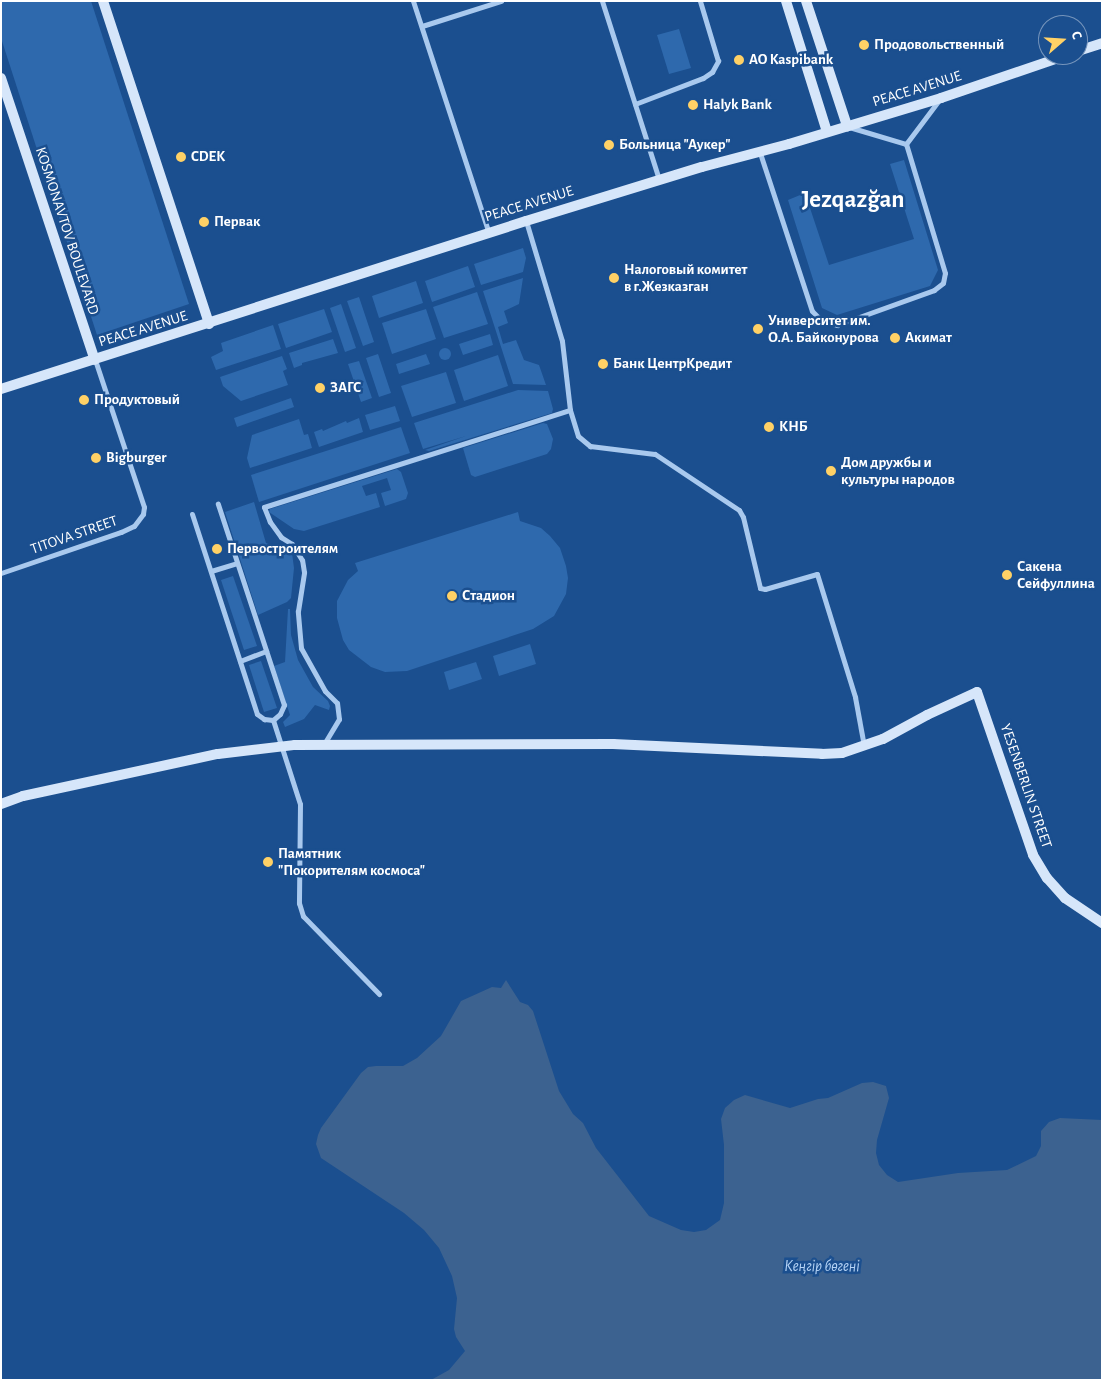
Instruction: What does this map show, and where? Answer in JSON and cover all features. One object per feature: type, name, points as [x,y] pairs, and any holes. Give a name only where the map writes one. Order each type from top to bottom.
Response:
[{"type":"street","points":[[103,1],[209,324]]},
{"type":"street","points":[[413,1],[488,233]]},
{"type":"street","points":[[422,26],[501,1]]},
{"type":"street","points":[[602,1],[659,180]]},
{"type":"street","points":[[635,104],[703,78],[712,72],[718,61],[700,1]]},
{"type":"street","points":[[786,1],[827,132]]},
{"type":"street","points":[[806,1],[847,126],[906,144]]},
{"type":"street","points":[[1088,48],[1102,43]]},
{"type":"street","name":"PEACE AVENUE","points":[[1,389],[526,221],[659,180],[760,153],[941,98],[1038,65]]},
{"type":"street","name":"KOSMONAVTOV BOULEVARD","points":[[1,78],[144,507]]},
{"type":"street","points":[[906,144],[941,98]]},
{"type":"street","points":[[760,153],[812,311],[822,321],[837,324],[934,290],[943,283],[945,273],[906,144]]},
{"type":"street","points":[[1,804],[23,796],[218,754],[270,747],[324,744],[613,744],[822,754],[864,747],[855,697],[817,574],[765,589],[760,588],[743,517],[738,510],[655,454],[590,446],[578,436],[570,410],[562,341],[526,221]]},
{"type":"street","points":[[324,744],[339,719],[337,704],[325,690],[301,648],[298,611],[304,572],[302,560],[292,544],[281,537],[270,522],[264,507],[570,410]]},
{"type":"street","points":[[218,504],[284,705],[274,722]]},
{"type":"street","name":"TITOVA STREET","points":[[1,574],[128,529],[140,521],[144,507]]},
{"type":"street","points":[[192,514],[256,714],[274,722]]},
{"type":"street","points":[[211,572],[237,563]]},
{"type":"street","points":[[240,661],[266,651]]},
{"type":"street","name":"YESENBERLIN STREET","points":[[864,747],[977,692],[1032,855],[1046,878],[1065,898],[1102,922]]},
{"type":"street","points":[[274,722],[300,804],[299,903],[303,916],[379,994]]},
{"type":"street","points":[[1,797],[23,796]]},
{"type":"shaded area","points":[[1,1],[91,1],[189,304],[97,335],[1,38]]},
{"type":"shaded area","points":[[679,29],[691,68],[669,74],[657,35]]},
{"type":"shaded area","points":[[904,160],[938,270],[930,286],[837,315],[822,308],[788,200],[805,193],[829,265],[914,239],[890,164]]},
{"type":"shaded area","points":[[523,248],[526,258],[523,272],[481,285],[474,264]]},
{"type":"shaded area","points":[[468,266],[475,287],[432,302],[425,281]]},
{"type":"shaded area","points":[[523,278],[519,304],[504,311],[508,323],[498,327],[503,344],[516,340],[524,360],[539,365],[546,385],[513,384],[483,291]]},
{"type":"shaded area","points":[[416,281],[423,303],[379,318],[372,296]]},
{"type":"shaded area","points":[[477,292],[488,324],[444,338],[433,307]]},
{"type":"shaded area","points":[[359,297],[374,342],[363,346],[347,301]]},
{"type":"shaded area","points":[[341,304],[356,348],[345,352],[330,308]]},
{"type":"shaded area","points":[[324,309],[332,332],[286,348],[278,324]]},
{"type":"shaded area","points":[[426,309],[436,339],[392,354],[382,323]]},
{"type":"shaded area","points":[[273,325],[281,349],[216,370],[211,357],[223,351],[221,343]]},
{"type":"shaded area","points":[[490,334],[493,345],[463,355],[459,344]]},
{"type":"shaded area","points":[[333,339],[338,353],[302,363],[302,365],[294,368],[289,353]]},
{"type":"shaded area","points":[[443,348],[447,348],[451,354],[447,360],[443,360],[439,356],[439,352]]},
{"type":"shaded area","points":[[378,354],[391,393],[379,397],[366,358]]},
{"type":"shaded area","points":[[426,354],[430,364],[399,374],[396,364]]},
{"type":"shaded area","points":[[498,355],[508,386],[464,401],[454,370]]},
{"type":"shaded area","points":[[282,356],[287,369],[283,371],[288,385],[241,401],[223,386],[220,377]]},
{"type":"shaded area","points":[[359,361],[372,398],[361,402],[348,364]]},
{"type":"shaded area","points":[[446,372],[456,403],[412,417],[401,386]]},
{"type":"shaded area","points":[[518,390],[548,391],[553,409],[552,413],[429,451],[425,450],[466,436],[423,449],[414,423]]},
{"type":"shaded area","points":[[291,398],[294,407],[237,427],[234,418]]},
{"type":"shaded area","points":[[395,406],[400,421],[370,430],[365,415]]},
{"type":"shaded area","points":[[359,418],[363,432],[319,447],[314,432],[322,429],[323,431],[346,421],[347,423]]},
{"type":"shaded area","points":[[299,419],[304,435],[308,434],[312,448],[250,468],[247,458],[252,435]]},
{"type":"shaded area","points":[[543,423],[547,424],[553,439],[551,449],[547,454],[475,477],[471,475],[463,448]]},
{"type":"shaded area","points":[[401,427],[410,453],[259,502],[251,475]]},
{"type":"shaded area","points":[[397,469],[401,472],[408,493],[406,499],[385,506],[381,493],[391,490],[387,478],[362,486],[366,496],[376,493],[380,507],[304,531],[294,529],[269,512],[270,509]]},
{"type":"shaded area","points":[[254,502],[266,543],[292,553],[294,568],[291,598],[287,602],[258,615],[225,512]]},
{"type":"shaded area","points":[[518,512],[520,521],[541,528],[560,548],[568,578],[566,594],[554,616],[533,629],[407,671],[385,672],[371,667],[349,650],[343,640],[337,618],[337,601],[348,580],[358,571],[355,563]]},
{"type":"shaded area","points":[[233,576],[257,646],[244,650],[221,580]]},
{"type":"shaded area","points":[[288,609],[290,609],[291,635],[298,660],[313,687],[328,701],[330,706],[329,710],[315,705],[304,719],[285,727],[283,722],[290,715],[274,666],[285,662]]},
{"type":"shaded area","points":[[530,644],[536,664],[499,676],[493,656]]},
{"type":"shaded area","points":[[261,661],[277,708],[264,712],[249,665]]},
{"type":"shaded area","points":[[476,662],[482,679],[449,690],[444,672]]},
{"type":"water","name":"Кеңгір бөгені","points":[[506,980],[520,1002],[528,1005],[533,1011],[559,1091],[573,1114],[583,1123],[596,1148],[649,1216],[681,1230],[694,1232],[706,1230],[720,1220],[724,1203],[724,1145],[721,1119],[725,1108],[734,1100],[745,1095],[790,1108],[818,1099],[828,1098],[862,1083],[873,1082],[886,1086],[889,1098],[877,1140],[876,1153],[879,1165],[887,1175],[898,1182],[958,1173],[1007,1170],[1036,1156],[1041,1146],[1041,1131],[1049,1122],[1060,1118],[1102,1120],[1102,1380],[431,1380],[449,1370],[465,1351],[456,1337],[454,1329],[457,1298],[452,1276],[439,1248],[424,1230],[404,1213],[321,1158],[316,1144],[321,1128],[361,1073],[368,1067],[403,1066],[417,1058],[441,1036],[461,1001],[492,987],[501,988]]},
{"type":"place","name":"Продовольственный","points":[[864,45]]},
{"type":"place","name":"AO Kaspibank","points":[[739,60]]},
{"type":"place","name":"Halyk Bank","points":[[693,105]]},
{"type":"place","name":"Больница \"Аукер\"","points":[[609,145]]},
{"type":"place","name":"CDEK","points":[[181,157]]},
{"type":"place","name":"Первак","points":[[204,222]]},
{"type":"place","name":"Налоговый комитет в г.Жезказган","points":[[614,278]]},
{"type":"place","name":"Университет им. О.А. Байконурова","points":[[758,329]]},
{"type":"place","name":"Акимат","points":[[895,338]]},
{"type":"place","name":"Банк ЦентрКредит","points":[[603,364]]},
{"type":"place","name":"ЗАГС","points":[[320,388]]},
{"type":"place","name":"Продуктовый","points":[[84,400]]},
{"type":"place","name":"КНБ","points":[[769,427]]},
{"type":"place","name":"Bigburger","points":[[96,458]]},
{"type":"place","name":"Дом дружбы и культуры народов","points":[[831,471]]},
{"type":"place","name":"Первостроителям","points":[[217,549]]},
{"type":"place","name":"Сакена Сейфуллина","points":[[1007,575]]},
{"type":"place","name":"Стадион","points":[[452,596]]},
{"type":"place","name":"Памятник \"Покорителям космоса\"","points":[[268,862]]},
{"type":"district","name":"Jezqazğan","points":[[853,200]]}]
